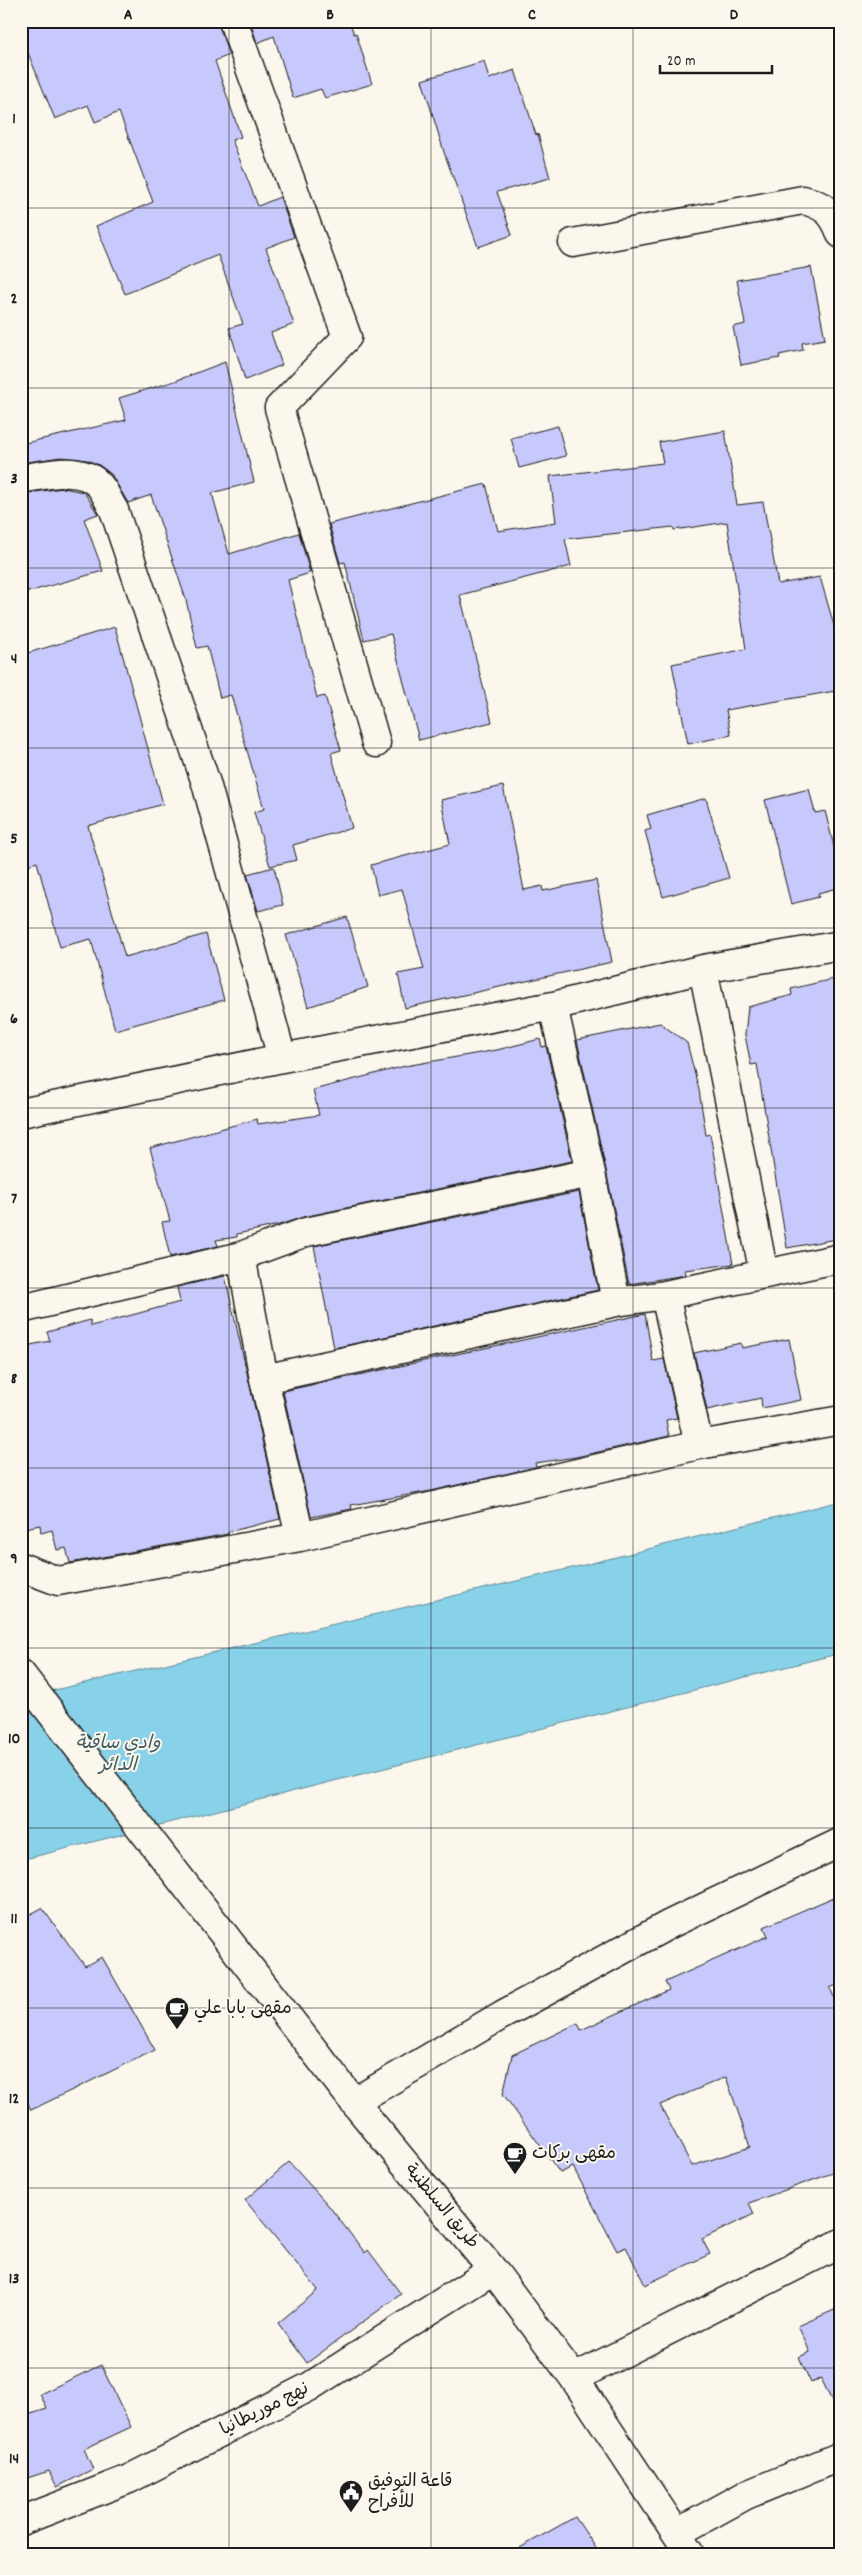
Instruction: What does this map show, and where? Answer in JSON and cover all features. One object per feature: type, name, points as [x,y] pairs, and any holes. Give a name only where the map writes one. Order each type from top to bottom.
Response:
[{"type":"street","points":[[233,21],[347,337],[279,408],[376,744]]},
{"type":"street","points":[[573,243],[803,200],[824,207],[833,214],[841,234]]},
{"type":"street","points":[[21,479],[66,472],[86,477],[99,484],[114,510],[206,783],[282,1058]]},
{"type":"street","points":[[21,1113],[282,1058],[553,1006],[703,968],[841,945]]},
{"type":"street","points":[[703,968],[764,1274]]},
{"type":"street","points":[[553,1006],[591,1173],[616,1302]]},
{"type":"street","points":[[21,1310],[241,1256],[306,1232],[591,1173]]},
{"type":"street","points":[[241,1256],[264,1379],[300,1537]]},
{"type":"street","points":[[264,1379],[616,1302],[666,1295],[841,1258]]},
{"type":"street","points":[[666,1295],[699,1445]]},
{"type":"street","points":[[21,1568],[58,1581],[300,1537],[699,1445],[841,1420]]},
{"type":"street","name":"طريق السلطنية","points":[[21,1674],[354,2102],[493,2270],[574,2378],[683,2543]]},
{"type":"street","points":[[354,2102],[502,2015],[670,1924],[841,1842]]},
{"type":"street","points":[[574,2378],[841,2243]]},
{"type":"street","name":"نهج موريطانيا","points":[[21,2521],[129,2479],[309,2387],[493,2270]]},
{"type":"street","points":[[683,2543],[746,2495],[841,2456]]},
{"type":"water","name":"وادي ساقية الدائر","points":[[841,1501],[841,1653],[21,1860],[21,1698],[576,1567]]},
{"type":"building","points":[[21,21],[218,21],[229,55],[215,61],[241,137],[232,140],[258,206],[280,197],[294,237],[266,248],[294,324],[271,333],[282,365],[245,380],[229,328],[243,324],[218,255],[125,294],[96,226],[153,202],[119,112],[95,122],[88,105],[55,119],[21,36]]},
{"type":"building","points":[[250,21],[349,21],[354,34],[356,33],[372,84],[325,98],[321,89],[293,98],[274,36],[257,43]]},
{"type":"building","points":[[484,61],[489,79],[515,70],[536,135],[538,134],[550,178],[497,192],[512,235],[478,247],[444,152],[422,80]]},
{"type":"building","points":[[811,267],[825,339],[802,343],[803,350],[779,355],[780,358],[741,365],[733,327],[745,324],[737,280]]},
{"type":"building","points":[[225,362],[254,482],[212,493],[229,554],[299,533],[310,573],[288,580],[317,698],[325,696],[341,750],[331,753],[352,828],[293,845],[297,860],[270,866],[254,812],[264,809],[231,695],[220,698],[207,646],[197,648],[186,600],[151,495],[128,503],[111,474],[99,465],[87,460],[61,457],[21,463],[21,444],[126,420],[119,398],[175,381]]},
{"type":"building","points":[[558,426],[566,456],[519,468],[511,438]]},
{"type":"building","points":[[725,431],[737,505],[763,502],[778,584],[820,577],[841,650],[841,690],[726,710],[731,735],[688,744],[672,664],[746,649],[727,522],[674,530],[673,527],[565,539],[571,566],[460,595],[492,722],[419,740],[391,634],[364,640],[345,562],[340,563],[329,524],[486,484],[498,531],[556,522],[550,476],[663,463],[659,442]]},
{"type":"building","points":[[63,488],[84,492],[98,514],[84,519],[103,571],[21,594],[21,494]]},
{"type":"building","points":[[115,627],[163,804],[88,826],[125,957],[206,934],[224,1000],[115,1030],[91,939],[60,947],[37,862],[21,867],[21,655]]},
{"type":"building","points":[[503,786],[524,890],[542,886],[543,891],[596,880],[612,962],[405,1008],[398,974],[424,969],[402,889],[378,895],[371,865],[450,844],[441,800]]},
{"type":"building","points":[[809,789],[815,813],[825,811],[841,874],[841,887],[818,893],[819,897],[791,904],[765,800]]},
{"type":"building","points":[[706,798],[729,878],[663,897],[645,831],[651,829],[647,815]]},
{"type":"building","points":[[274,867],[283,905],[258,911],[247,874]]},
{"type":"building","points":[[347,917],[368,987],[308,1007],[286,935]]},
{"type":"building","points":[[833,979],[841,1011],[841,1235],[835,1236],[836,1239],[787,1248],[757,1064],[751,1065],[745,1035],[748,1007],[792,995],[791,989]]},
{"type":"building","points":[[660,1023],[687,1043],[699,1090],[706,1135],[710,1134],[733,1264],[685,1270],[686,1275],[629,1284],[577,1040]]},
{"type":"building","points":[[540,1039],[542,1047],[546,1046],[572,1161],[303,1217],[279,1225],[237,1234],[237,1237],[216,1240],[218,1246],[170,1257],[162,1222],[170,1221],[150,1148],[257,1119],[258,1124],[319,1115],[313,1090],[405,1066],[497,1050]]},
{"type":"building","points":[[579,1192],[598,1290],[334,1348],[314,1246]]},
{"type":"building","points":[[225,1276],[280,1519],[228,1532],[228,1534],[70,1563],[66,1548],[57,1550],[52,1530],[41,1533],[40,1525],[21,1529],[21,1347],[50,1341],[47,1332],[90,1320],[91,1326],[180,1302],[177,1287]]},
{"type":"building","points":[[645,1314],[653,1361],[664,1359],[677,1418],[666,1420],[669,1436],[576,1457],[535,1463],[536,1467],[431,1491],[351,1505],[352,1509],[311,1517],[283,1391]]},
{"type":"building","points":[[789,1339],[801,1400],[762,1408],[761,1398],[707,1410],[694,1353],[741,1343],[742,1348]]},
{"type":"building","points":[[834,1897],[841,1913],[841,1983],[830,1988],[841,2013],[841,2170],[749,2203],[754,2214],[702,2239],[710,2254],[645,2285],[626,2247],[617,2251],[573,2167],[560,2173],[503,2094],[512,2055],[578,2023],[581,2030],[669,1990],[665,1982],[768,1936],[764,1927]],"holes":[[[726,2077],[750,2147],[692,2166],[660,2105]]]},
{"type":"building","points":[[42,1908],[85,1966],[102,1957],[155,2050],[31,2110],[21,2088],[21,1919]]},
{"type":"building","points":[[289,2162],[329,2206],[365,2253],[368,2250],[401,2294],[307,2363],[278,2323],[318,2290],[245,2200]]},
{"type":"building","points":[[841,2307],[841,2421],[821,2378],[811,2383],[799,2357],[810,2352],[798,2326]]},
{"type":"building","points":[[101,2365],[131,2427],[84,2449],[93,2469],[57,2487],[49,2471],[21,2480],[21,2417],[47,2409],[40,2394]]},
{"type":"building","points":[[575,2517],[600,2554],[509,2554]]},
{"type":"place","name":"مقهى بابا علي","points":[[177,2030]]},
{"type":"place","name":"مقهى بركات","points":[[515,2175]]},
{"type":"place","name":"قاعة التوفيق للأفراح","points":[[351,2513]]}]
